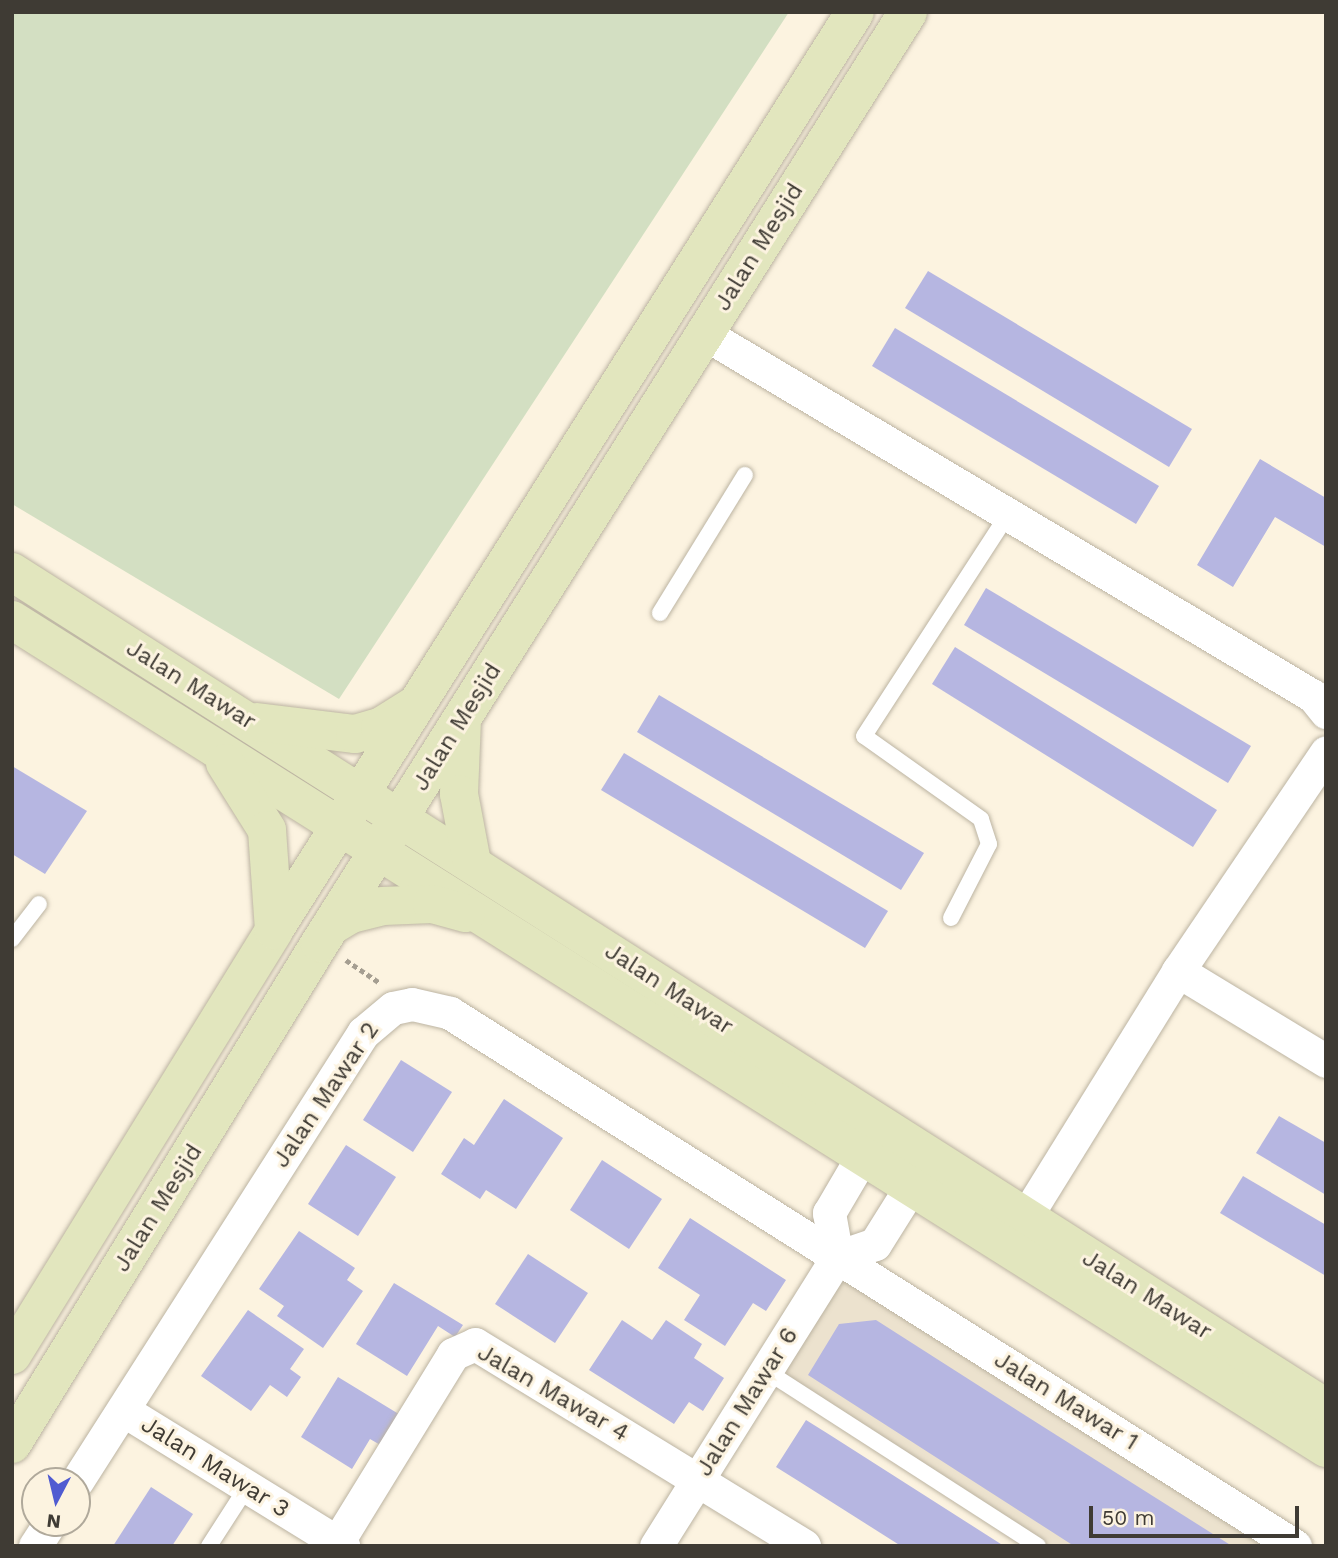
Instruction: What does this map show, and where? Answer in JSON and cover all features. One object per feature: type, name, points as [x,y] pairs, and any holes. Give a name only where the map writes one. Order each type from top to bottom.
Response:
[{"type":"main road","name":"Jalan Mesjid","points":[[12,1355],[274,930],[855,12]]},
{"type":"main road","name":"Jalan Mesjid","points":[[12,1444],[326,935],[908,12]]},
{"type":"main road","name":"Jalan Mawar","points":[[12,572],[472,863],[872,1140],[1326,1448]]},
{"type":"main road","name":"Jalan Mawar","points":[[12,620],[485,917],[872,1140]]},
{"type":"main road","points":[[248,721],[355,734],[380,727],[413,706],[439,671]]},
{"type":"main road","points":[[462,719],[459,794],[472,863]]},
{"type":"main road","points":[[213,748],[267,830],[274,930]]},
{"type":"main road","points":[[326,935],[351,914],[383,906],[432,904],[485,917]]},
{"type":"main road","name":"Jalan Mawar","points":[[920,1171],[1026,1218],[1326,1408]]},
{"type":"street","points":[[705,334],[1313,696],[1326,712]]},
{"type":"street","points":[[1026,1218],[1178,971],[1326,752]]},
{"type":"street","points":[[1178,971],[1326,1061]]},
{"type":"street","points":[[412,1004],[450,1013],[837,1257]]},
{"type":"street","name":"Jalan Mawar 2","points":[[86,1467],[363,1033],[393,1008],[412,1004]]},
{"type":"street","points":[[837,1257],[829,1213],[872,1140]]},
{"type":"street","points":[[837,1257],[875,1244],[920,1171]]},
{"type":"street","name":"Jalan Mawar 6","points":[[656,1546],[768,1372],[837,1257]]},
{"type":"street","name":"Jalan Mawar 1","points":[[837,1257],[1289,1544]]},
{"type":"street","name":"Jalan Mawar 4","points":[[338,1545],[453,1354],[467,1345],[482,1347],[804,1546]]},
{"type":"street","name":"Jalan Mawar 3","points":[[123,1410],[338,1545]]},
{"type":"lane","points":[[660,613],[745,475]]},
{"type":"lane","points":[[951,918],[989,844],[981,819],[863,736],[1008,514]]},
{"type":"lane","points":[[12,939],[39,904]]},
{"type":"lane","points":[[768,1372],[1038,1546]]},
{"type":"lane","points":[[209,1546],[247,1487]]},
{"type":"path","points":[[326,935],[412,1004]]},
{"type":"shaded area","points":[[861,1260],[1314,1546],[1026,1546],[772,1383],[840,1272]]},
{"type":"green space","points":[[12,12],[789,12],[339,699],[12,504]]},
{"type":"building","points":[[928,271],[1192,429],[1169,467],[905,308]]},
{"type":"building","points":[[895,328],[1159,486],[1136,524],[872,366]]},
{"type":"building","points":[[1260,459],[1326,498],[1326,547],[1275,517],[1233,587],[1197,565]]},
{"type":"building","points":[[986,588],[1251,746],[1228,783],[964,625]]},
{"type":"building","points":[[955,647],[1217,810],[1193,847],[932,684]]},
{"type":"building","points":[[659,695],[924,853],[901,890],[637,732]]},
{"type":"building","points":[[624,753],[888,911],[865,948],[601,790]]},
{"type":"building","points":[[12,766],[87,811],[45,874],[12,854]]},
{"type":"building","points":[[401,1060],[452,1092],[413,1152],[363,1120]]},
{"type":"building","points":[[504,1099],[563,1138],[516,1209],[486,1190],[480,1199],[441,1174],[464,1138],[474,1145]]},
{"type":"building","points":[[1279,1116],[1326,1143],[1326,1195],[1256,1153]]},
{"type":"building","points":[[346,1145],[396,1177],[358,1236],[308,1204]]},
{"type":"building","points":[[602,1160],[662,1199],[629,1249],[570,1210]]},
{"type":"building","points":[[1243,1176],[1326,1225],[1326,1276],[1220,1213]]},
{"type":"building","points":[[690,1218],[786,1280],[766,1311],[753,1303],[725,1346],[684,1320],[700,1295],[658,1268]]},
{"type":"building","points":[[299,1231],[355,1268],[347,1280],[363,1291],[323,1348],[277,1316],[284,1306],[259,1289]]},
{"type":"building","points":[[528,1254],[588,1293],[555,1343],[495,1304]]},
{"type":"building","points":[[394,1283],[463,1325],[455,1337],[438,1326],[407,1376],[356,1344]]},
{"type":"building","points":[[248,1310],[304,1349],[290,1369],[301,1377],[287,1397],[270,1385],[251,1411],[201,1376]]},
{"type":"building","points":[[622,1320],[652,1340],[666,1320],[702,1344],[694,1358],[724,1378],[703,1411],[689,1402],[674,1424],[589,1370]]},
{"type":"building","points":[[876,1320],[1232,1546],[1074,1546],[808,1375],[839,1324]]},
{"type":"building","points":[[338,1377],[402,1416],[382,1446],[370,1439],[352,1469],[301,1437]]},
{"type":"building","points":[[806,1420],[1004,1546],[901,1546],[776,1467]]},
{"type":"building","points":[[151,1487],[193,1514],[172,1546],[113,1546]]}]
